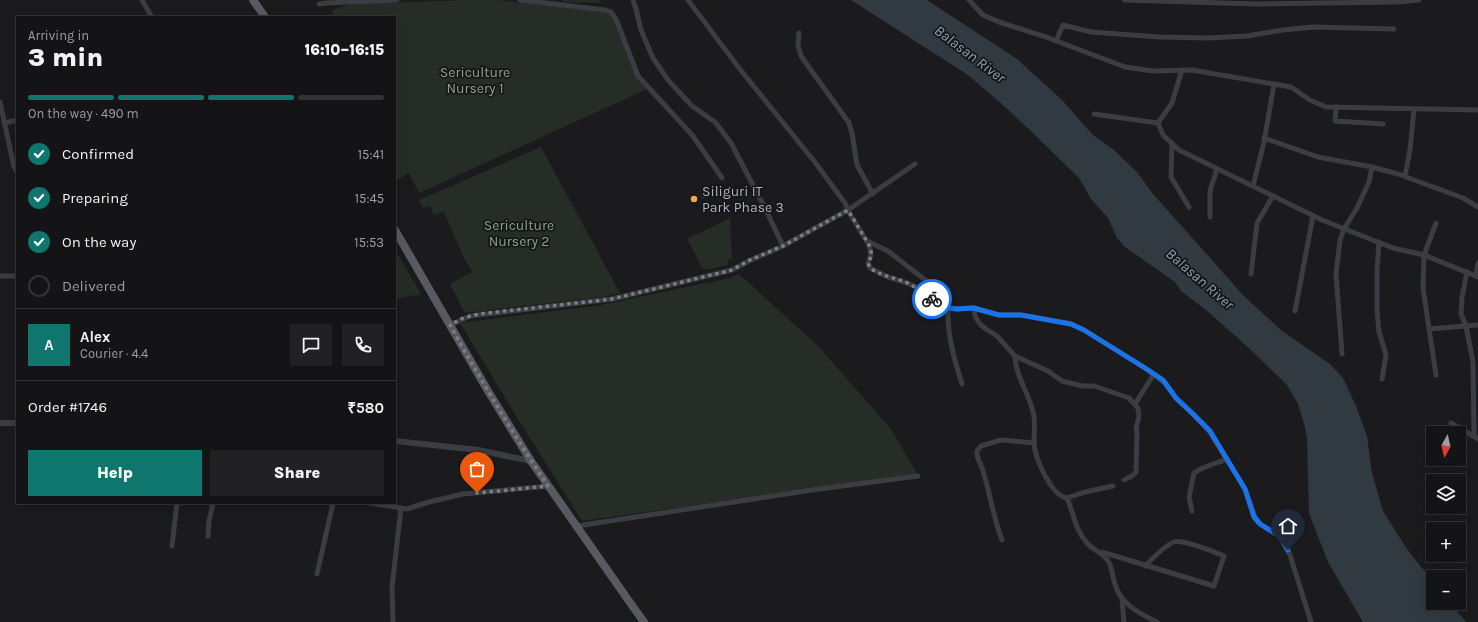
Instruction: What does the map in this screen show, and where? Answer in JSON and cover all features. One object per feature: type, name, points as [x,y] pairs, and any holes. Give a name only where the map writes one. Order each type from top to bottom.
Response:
[{"type":"main road","points":[[253,0],[264,16]]},
{"type":"main road","points":[[396,232],[488,391],[531,461],[644,622]]},
{"type":"street","points":[[142,0],[151,16]]},
{"type":"street","points":[[319,4],[343,1],[398,0]]},
{"type":"street","points":[[520,0],[551,2],[605,10],[613,13],[621,28],[638,76],[692,136],[722,178]]},
{"type":"street","points":[[633,0],[641,30],[653,58],[668,80],[692,106],[715,122],[731,143],[783,246]]},
{"type":"street","points":[[688,0],[739,68],[845,203],[871,250],[872,255],[868,263],[870,268],[888,277],[914,286],[942,306],[948,308],[974,308],[999,315],[1021,315],[1071,324],[1084,330],[1154,374],[1165,383],[1176,398],[1210,431],[1248,494],[1254,517],[1260,524],[1279,536],[1288,550],[1311,622]]},
{"type":"street","points":[[969,0],[983,15],[999,22],[1056,41],[1125,67],[1152,71],[1192,70],[1291,87],[1310,100],[1326,107],[1478,110]]},
{"type":"street","points":[[1124,0],[1239,2],[1396,2],[1419,0]]},
{"type":"street","points":[[1056,41],[1063,25],[1091,32],[1159,37],[1208,38],[1247,36],[1313,27],[1394,30]]},
{"type":"street","points":[[799,34],[798,51],[849,123],[852,133],[856,165],[872,194]]},
{"type":"street","points":[[1158,123],[1172,103],[1182,70]]},
{"type":"street","points":[[1253,186],[1274,84]]},
{"type":"street","points":[[0,102],[1,112],[16,170]]},
{"type":"street","points":[[1336,107],[1335,122],[1383,124]]},
{"type":"street","points":[[1405,176],[1410,150],[1414,109]]},
{"type":"street","points":[[1094,114],[1158,123]]},
{"type":"street","points":[[4,123],[16,120]]},
{"type":"street","points":[[1158,123],[1163,135],[1179,150],[1313,216],[1393,248],[1424,255],[1477,276],[1478,263]]},
{"type":"street","points":[[1264,138],[1318,157],[1372,167],[1405,176],[1463,198],[1478,207]]},
{"type":"street","points":[[1172,143],[1171,176],[1189,207]]},
{"type":"street","points":[[450,325],[470,316],[612,299],[736,269],[750,260],[783,246],[848,210],[915,164]]},
{"type":"street","points":[[1342,354],[1336,274],[1340,240],[1344,229],[1357,208],[1369,182],[1372,167]]},
{"type":"street","points":[[1210,217],[1210,191],[1217,169]]},
{"type":"street","points":[[1251,274],[1258,223],[1273,196]]},
{"type":"street","points":[[1295,311],[1313,216]]},
{"type":"street","points":[[1436,223],[1424,255],[1423,288],[1436,374]]},
{"type":"street","points":[[866,240],[888,251],[929,283]]},
{"type":"street","points":[[1380,242],[1377,271],[1377,310],[1379,332],[1386,355],[1382,379]]},
{"type":"street","points":[[1466,272],[1461,314],[1466,326],[1473,362],[1476,437]]},
{"type":"street","points":[[0,276],[16,276]]},
{"type":"street","points":[[948,308],[948,323],[953,356],[962,384]]},
{"type":"street","points":[[974,308],[975,316],[980,324],[997,336],[1015,356],[1048,371],[1062,381],[1082,386],[1094,386],[1108,392],[1123,395],[1135,404],[1138,408],[1136,428],[1136,472],[1124,480]]},
{"type":"street","points":[[1429,329],[1478,325]]},
{"type":"street","points":[[1015,356],[1017,370],[1033,411],[1035,426],[1034,443],[1039,462],[1057,493],[1062,497],[1068,498],[1085,492],[1113,486]]},
{"type":"street","points":[[1135,404],[1154,374]]},
{"type":"street","points":[[0,423],[16,423]]},
{"type":"street","points":[[1452,423],[1476,437]]},
{"type":"street","points":[[1002,540],[996,525],[983,471],[977,456],[977,451],[981,446],[1001,440],[1034,443]]},
{"type":"street","points":[[396,441],[478,450],[531,461]]},
{"type":"street","points":[[1192,512],[1189,497],[1194,473],[1200,469],[1227,459]]},
{"type":"street","points":[[577,526],[812,490],[918,476]]},
{"type":"street","points":[[376,504],[407,509],[463,494],[548,486]]},
{"type":"street","points":[[1068,498],[1074,521],[1083,538],[1088,544],[1105,556],[1110,565],[1115,586],[1122,598],[1133,610],[1157,622]]},
{"type":"street","points":[[172,546],[176,504]]},
{"type":"street","points":[[208,536],[209,521],[213,504]]},
{"type":"street","points":[[317,574],[333,504]]},
{"type":"street","points":[[393,622],[392,587],[401,508]]},
{"type":"street","points":[[1098,551],[1145,566],[1214,586],[1224,556],[1177,542],[1171,544],[1145,566]]},
{"type":"street","points":[[1122,598],[1124,622]]},
{"type":"green space","name":"Sericulture Nursery 1","points":[[496,0],[609,13],[616,20],[622,40],[647,89],[419,193],[409,173],[396,180],[396,16],[333,16],[332,10],[351,4]]},
{"type":"green space","points":[[562,0],[599,0],[601,3],[564,2]]},
{"type":"green space","name":"Sericulture Nursery 2","points":[[541,147],[620,293],[603,297],[465,313],[450,284],[472,272],[464,258],[444,212],[434,215],[430,206],[423,208],[419,200]]},
{"type":"green space","points":[[715,187],[720,194],[718,195],[716,191],[703,199],[701,197]]},
{"type":"green space","points":[[730,218],[732,259],[728,259],[728,265],[703,269],[687,239]]},
{"type":"green space","points":[[396,252],[421,294],[396,299]]},
{"type":"green space","points":[[739,274],[817,345],[891,429],[917,474],[582,521],[460,323],[601,305],[730,278]]},
{"type":"water","name":"Balasan River","points":[[851,0],[927,0],[1017,59],[1062,100],[1092,134],[1114,150],[1137,172],[1153,194],[1244,296],[1282,331],[1330,364],[1343,378],[1356,406],[1367,436],[1372,473],[1383,511],[1407,549],[1426,573],[1426,610],[1456,610],[1466,622],[1363,622],[1328,562],[1309,513],[1307,439],[1305,427],[1298,404],[1287,385],[1250,349],[1206,310],[1181,291],[1175,282],[1125,247],[1117,238],[1108,218],[1091,199],[1079,178],[1004,106],[968,75]]},
{"type":"way so far","points":[[477,493],[548,486],[488,391],[450,325],[463,318],[479,314],[612,299],[732,270],[740,267],[750,260],[783,246],[848,210],[871,250],[872,255],[868,266],[874,271],[914,286],[932,299]]},
{"type":"place","name":"Siliguri IT Park Phase 3","points":[[694,199]]},
{"type":"route","points":[[932,299],[948,308],[974,308],[999,315],[1021,315],[1071,324],[1084,330],[1163,380],[1172,394],[1210,431],[1248,494],[1256,520],[1279,536],[1288,550]]}]
